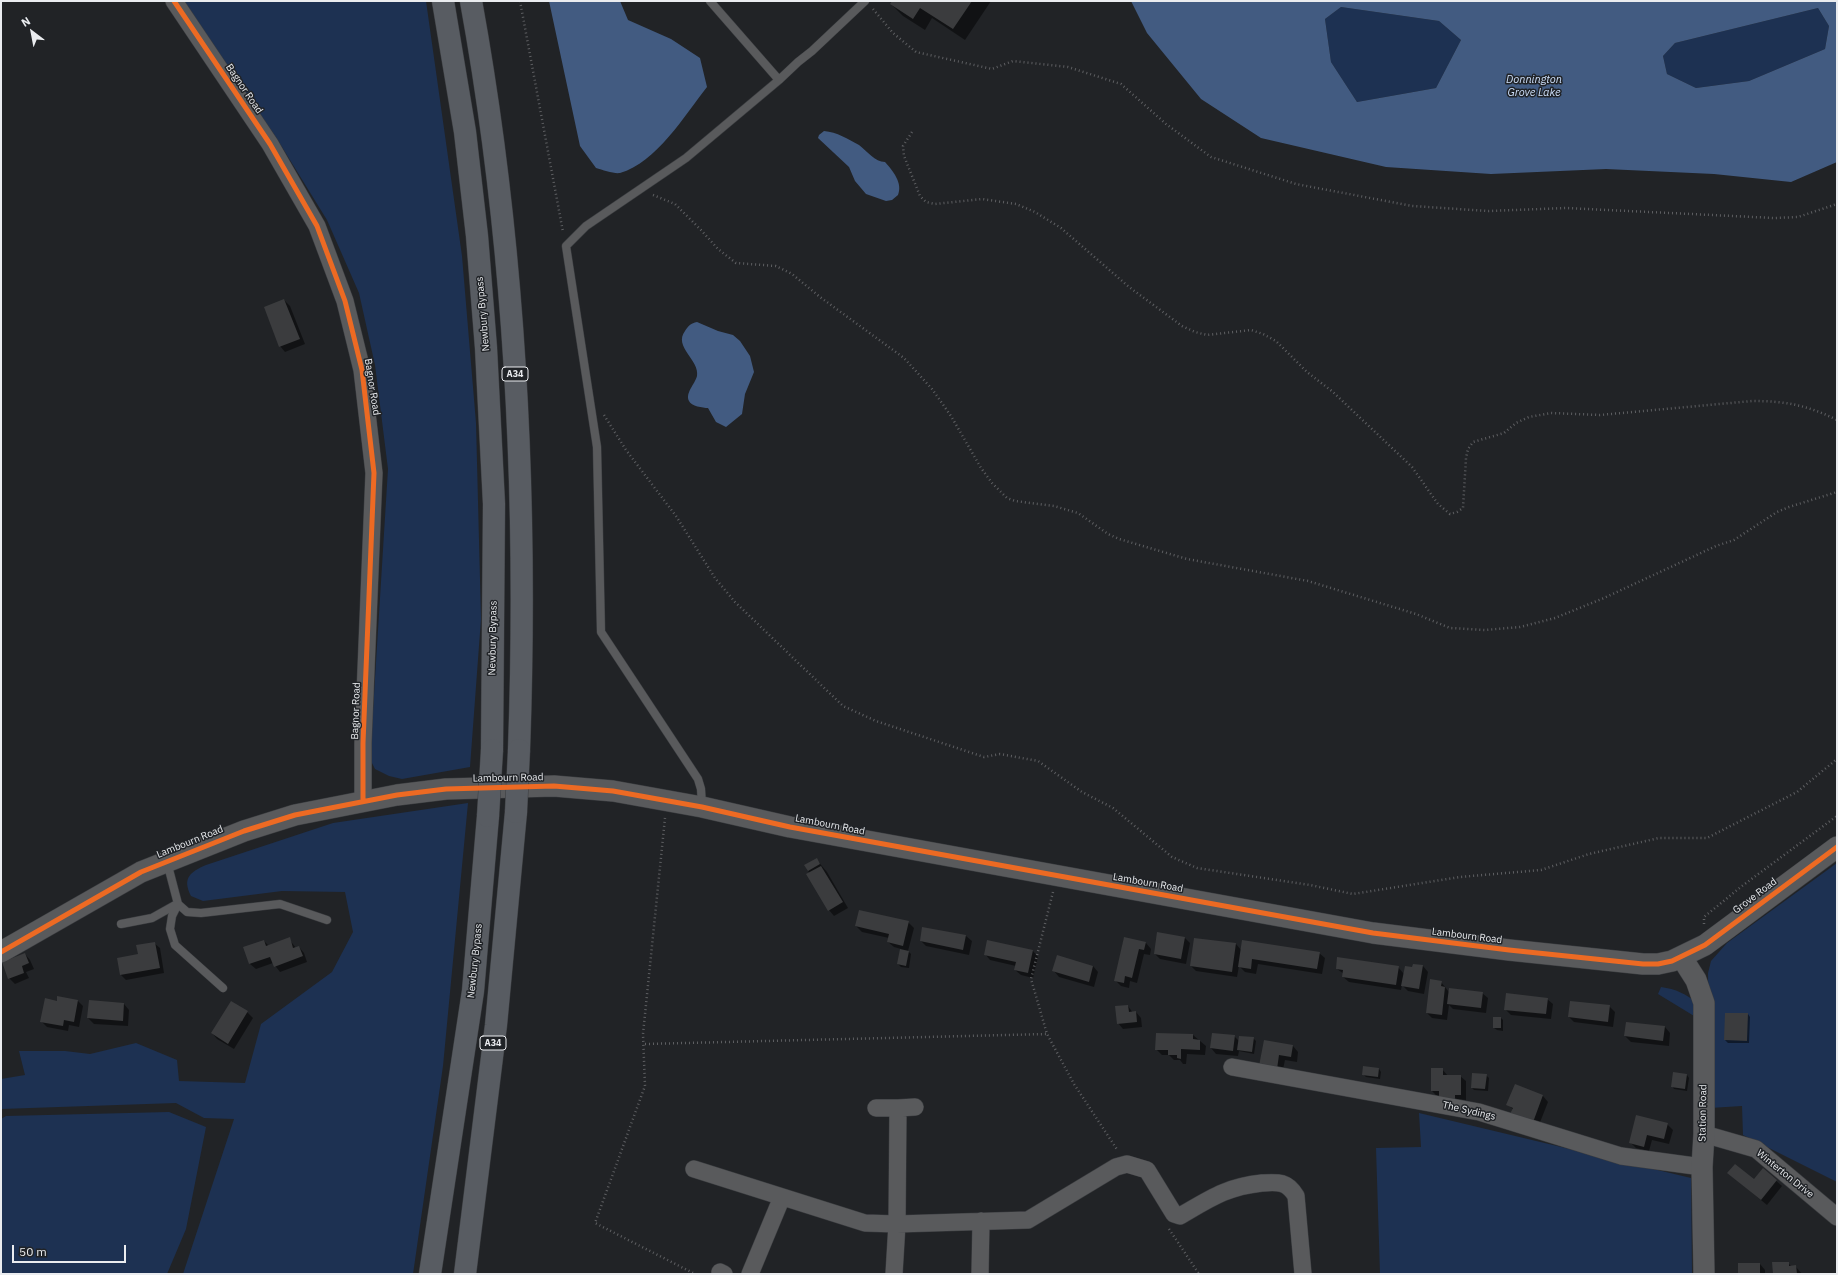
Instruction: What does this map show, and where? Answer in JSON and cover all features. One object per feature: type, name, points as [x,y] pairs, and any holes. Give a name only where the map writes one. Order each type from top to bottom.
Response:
[{"type":"highway","name":"Newbury Bypass","points":[[430,1274],[473,991],[492,750],[494,546],[492,438],[477,236],[465,132],[443,1]]},
{"type":"highway","name":"A34","points":[[465,1274],[496,1025],[516,812],[519,750],[522,560],[515,376],[507,269],[494,155],[480,51],[471,1]]},
{"type":"street","name":"Bagnor Road","points":[[174,1],[270,144],[317,226],[345,301],[362,370],[374,473],[363,743],[363,800]]},
{"type":"street","name":"Lambourn Road","points":[[1,951],[141,872],[244,830],[295,815],[363,800],[446,789],[554,786],[613,791],[666,800],[790,827],[1381,934],[1643,964],[1658,964],[1682,958]]},
{"type":"street","name":"Grove Road","points":[[1682,958],[1705,945],[1837,847]]},
{"type":"street","name":"Station Road","points":[[1682,958],[1696,980],[1704,1003],[1704,1134],[1702,1166],[1704,1274]]},
{"type":"street","name":"The Sydings","points":[[1232,1067],[1479,1112],[1621,1156],[1702,1166]]},
{"type":"street","points":[[876,1108],[906,1108],[894,1274]]},
{"type":"street","name":"Winterton Drive","points":[[1704,1134],[1756,1149],[1837,1217]]},
{"type":"street","points":[[694,1169],[865,1223],[897,1224],[1028,1220],[1116,1167],[1127,1164],[1147,1170],[1174,1214],[1180,1216],[1222,1192],[1242,1185],[1278,1182],[1290,1187],[1296,1196],[1303,1274]]},
{"type":"street","points":[[750,1274],[782,1197]]},
{"type":"street","points":[[980,1274],[981,1221]]},
{"type":"lane","points":[[710,1],[778,80]]},
{"type":"lane","points":[[702,807],[701,788],[698,779],[601,632],[597,447],[566,246],[586,226],[686,158],[778,80],[865,2]]},
{"type":"lane","points":[[167,861],[178,904],[187,912],[201,913],[280,904],[327,920]]},
{"type":"lane","points":[[121,924],[152,918],[178,904]]},
{"type":"lane","points":[[178,904],[172,916],[170,930],[175,945],[223,988]]},
{"type":"path","points":[[520,1],[566,246]]},
{"type":"path","points":[[865,2],[893,33],[916,52],[992,69],[1013,62],[1068,66],[1121,84],[1166,124],[1211,157],[1296,184],[1412,206],[1489,211],[1566,208],[1774,218],[1798,217],[1837,204]]},
{"type":"path","points":[[912,132],[903,146],[904,156],[920,196],[926,202],[936,204],[982,199],[1016,204],[1035,212],[1061,228],[1128,287],[1182,326],[1195,332],[1207,335],[1251,330],[1276,340],[1307,372],[1333,392],[1412,467],[1438,504],[1450,514],[1463,508],[1466,458],[1471,445],[1482,439],[1504,433],[1516,423],[1529,417],[1551,413],[1600,415],[1752,400],[1774,401],[1796,405],[1817,410],[1837,420]]},
{"type":"path","points":[[651,194],[674,204],[718,249],[736,263],[776,266],[792,274],[820,297],[904,358],[932,389],[951,416],[981,468],[992,483],[1007,498],[1015,501],[1054,506],[1078,513],[1108,534],[1119,539],[1187,559],[1308,581],[1416,614],[1450,628],[1492,630],[1520,627],[1555,618],[1611,595],[1716,546],[1734,540],[1777,512],[1837,492]]},
{"type":"path","points":[[603,414],[626,450],[676,516],[715,578],[735,602],[843,706],[876,721],[984,756],[1000,754],[1038,761],[1082,792],[1113,808],[1172,857],[1197,868],[1310,885],[1353,894],[1460,877],[1541,870],[1589,854],[1659,838],[1707,838],[1797,792],[1837,759]]},
{"type":"path","points":[[666,800],[643,1034],[645,1044],[645,1086],[594,1223],[695,1274]]},
{"type":"path","points":[[1705,945],[1704,917],[1742,886],[1837,816]]},
{"type":"path","points":[[1057,876],[1031,979],[1047,1034],[1074,1084],[1127,1164]]},
{"type":"path","points":[[645,1044],[1047,1034]]},
{"type":"path","points":[[1165,1222],[1199,1274]]},
{"type":"shaded area","points":[[183,1],[426,1],[462,256],[476,423],[481,619],[470,767],[402,779],[389,776],[375,769],[370,759],[388,469],[375,365],[359,293],[327,220],[277,139]]},
{"type":"shaded area","points":[[1341,7],[1439,21],[1461,40],[1436,88],[1357,102],[1331,62],[1325,19]]},
{"type":"shaded area","points":[[1818,8],[1829,26],[1825,49],[1749,81],[1696,88],[1667,74],[1663,56],[1675,43]]},
{"type":"shaded area","points":[[468,803],[443,1066],[413,1274],[183,1274],[234,1119],[204,1118],[176,1103],[1,1109],[1,1079],[25,1075],[19,1051],[65,1051],[90,1054],[136,1043],[177,1060],[179,1081],[245,1083],[261,1024],[332,972],[353,932],[345,892],[282,891],[203,901],[191,896],[187,885],[189,876],[196,870],[206,865],[333,823]]},
{"type":"shaded area","points":[[1837,863],[1837,1182],[1743,1135],[1742,1106],[1710,1108],[1708,973],[1711,961],[1727,943]]},
{"type":"shaded area","points":[[1661,987],[1680,992],[1697,1003],[1699,1019],[1658,994]]},
{"type":"shaded area","points":[[169,1112],[206,1127],[186,1229],[167,1274],[1,1274],[1,1119],[6,1116]]},
{"type":"shaded area","points":[[1419,1113],[1691,1178],[1692,1274],[1380,1274],[1376,1148],[1421,1147]]},
{"type":"water","points":[[549,1],[620,1],[628,20],[671,39],[700,58],[707,87],[669,137],[658,149],[633,168],[618,173],[608,172],[596,168],[580,146]]},
{"type":"water","name":"Donnington Grove Lake","points":[[1131,1],[1837,1],[1837,162],[1791,182],[1714,174],[1606,169],[1491,174],[1386,167],[1261,138],[1201,99],[1147,33]],"holes":[[[1341,7],[1439,21],[1461,40],[1436,88],[1357,102],[1331,62],[1325,19]],[[1818,8],[1829,26],[1825,49],[1749,81],[1696,88],[1667,74],[1663,56],[1675,43]]]},
{"type":"water","points":[[824,131],[838,134],[847,138],[859,145],[874,158],[881,162],[885,162],[894,173],[898,182],[898,195],[892,200],[886,201],[866,194],[855,181],[849,167],[818,138]]},
{"type":"water","points":[[697,322],[718,331],[733,335],[740,341],[750,356],[754,372],[745,394],[742,414],[726,427],[716,422],[708,408],[690,403],[688,398],[689,392],[697,376],[697,370],[695,364],[684,348],[682,337],[689,326]]},
{"type":"building","points":[[892,1],[972,1],[953,29],[920,8],[913,19],[890,4]]},
{"type":"building","points":[[284,299],[300,339],[279,347],[264,307]]},
{"type":"building","points":[[817,858],[820,864],[808,871],[804,865]]},
{"type":"building","points":[[821,866],[843,902],[828,911],[806,874]]},
{"type":"building","points":[[859,910],[909,921],[903,946],[887,942],[889,934],[855,926]]},
{"type":"building","points":[[922,927],[966,935],[963,950],[920,941]]},
{"type":"building","points":[[1157,932],[1185,937],[1181,959],[1154,954]]},
{"type":"building","points":[[290,937],[293,948],[299,946],[303,956],[274,967],[270,957],[249,964],[243,947],[264,940],[266,946]]},
{"type":"building","points":[[1124,937],[1146,942],[1144,950],[1139,949],[1132,978],[1125,976],[1124,983],[1114,981]]},
{"type":"building","points":[[1194,938],[1236,943],[1232,972],[1190,966]]},
{"type":"building","points":[[987,940],[1033,950],[1028,973],[1014,970],[1016,962],[984,955]]},
{"type":"building","points":[[1242,940],[1320,952],[1317,969],[1252,959],[1251,969],[1238,967]]},
{"type":"building","points":[[155,942],[160,968],[120,975],[117,958],[138,954],[136,945]]},
{"type":"building","points":[[900,949],[909,951],[906,966],[897,964]]},
{"type":"building","points":[[25,953],[29,963],[22,966],[24,973],[8,979],[2,962]]},
{"type":"building","points":[[1057,955],[1093,966],[1089,982],[1052,971]]},
{"type":"building","points":[[1337,957],[1399,966],[1396,985],[1342,977],[1343,970],[1336,969]]},
{"type":"building","points":[[1413,964],[1423,965],[1419,989],[1401,986],[1405,966],[1412,967]]},
{"type":"building","points":[[1430,979],[1442,981],[1441,986],[1445,987],[1442,1015],[1426,1013]]},
{"type":"building","points":[[1449,988],[1483,992],[1481,1008],[1447,1004]]},
{"type":"building","points":[[1506,993],[1548,998],[1546,1014],[1504,1010]]},
{"type":"building","points":[[57,996],[78,1000],[74,1022],[64,1020],[63,1026],[40,1022],[45,998],[57,1001]]},
{"type":"building","points":[[89,1000],[124,1003],[123,1021],[87,1018]]},
{"type":"building","points":[[231,1001],[248,1011],[228,1044],[211,1033]]},
{"type":"building","points":[[1570,1001],[1610,1005],[1608,1022],[1568,1017]]},
{"type":"building","points":[[1128,1005],[1129,1012],[1136,1011],[1137,1022],[1117,1024],[1115,1006]]},
{"type":"building","points":[[1725,1013],[1748,1013],[1747,1041],[1724,1040]]},
{"type":"building","points":[[1493,1017],[1501,1017],[1501,1028],[1493,1028]]},
{"type":"building","points":[[1626,1022],[1665,1026],[1663,1041],[1624,1036]]},
{"type":"building","points":[[1156,1033],[1193,1034],[1193,1039],[1200,1040],[1200,1050],[1181,1049],[1181,1059],[1177,1058],[1177,1055],[1168,1055],[1168,1050],[1155,1050]]},
{"type":"building","points":[[1212,1033],[1235,1035],[1233,1051],[1210,1048]]},
{"type":"building","points":[[1239,1036],[1254,1037],[1252,1052],[1237,1050]]},
{"type":"building","points":[[1264,1040],[1293,1045],[1291,1057],[1279,1055],[1277,1069],[1259,1066]]},
{"type":"building","points":[[1363,1066],[1379,1068],[1378,1077],[1362,1075]]},
{"type":"building","points":[[1431,1068],[1443,1068],[1443,1075],[1461,1075],[1461,1095],[1455,1095],[1455,1102],[1439,1102],[1439,1091],[1431,1091]]},
{"type":"building","points":[[1673,1072],[1687,1074],[1685,1089],[1671,1087]]},
{"type":"building","points":[[1472,1073],[1487,1074],[1485,1089],[1471,1088]]},
{"type":"building","points":[[1515,1084],[1543,1095],[1532,1125],[1509,1116],[1513,1108],[1506,1105]]},
{"type":"building","points":[[1636,1115],[1668,1123],[1664,1139],[1647,1135],[1644,1147],[1629,1143]]},
{"type":"building","points":[[1735,1164],[1754,1179],[1763,1168],[1777,1180],[1761,1200],[1727,1173]]},
{"type":"building","points":[[1772,1262],[1789,1262],[1789,1266],[1796,1265],[1797,1274],[1773,1274]]},
{"type":"building","points":[[1738,1263],[1760,1263],[1760,1274],[1738,1274]]},
{"type":"cycle path","points":[[174,1],[270,144],[317,226],[345,301],[362,370],[374,473],[363,743],[363,800]]},
{"type":"cycle path","points":[[1,952],[141,872],[244,831],[295,815],[397,795],[446,789],[554,786],[613,791],[702,807],[790,827],[1373,933],[1509,950],[1643,964],[1658,964],[1672,961],[1705,945],[1837,847]]}]
